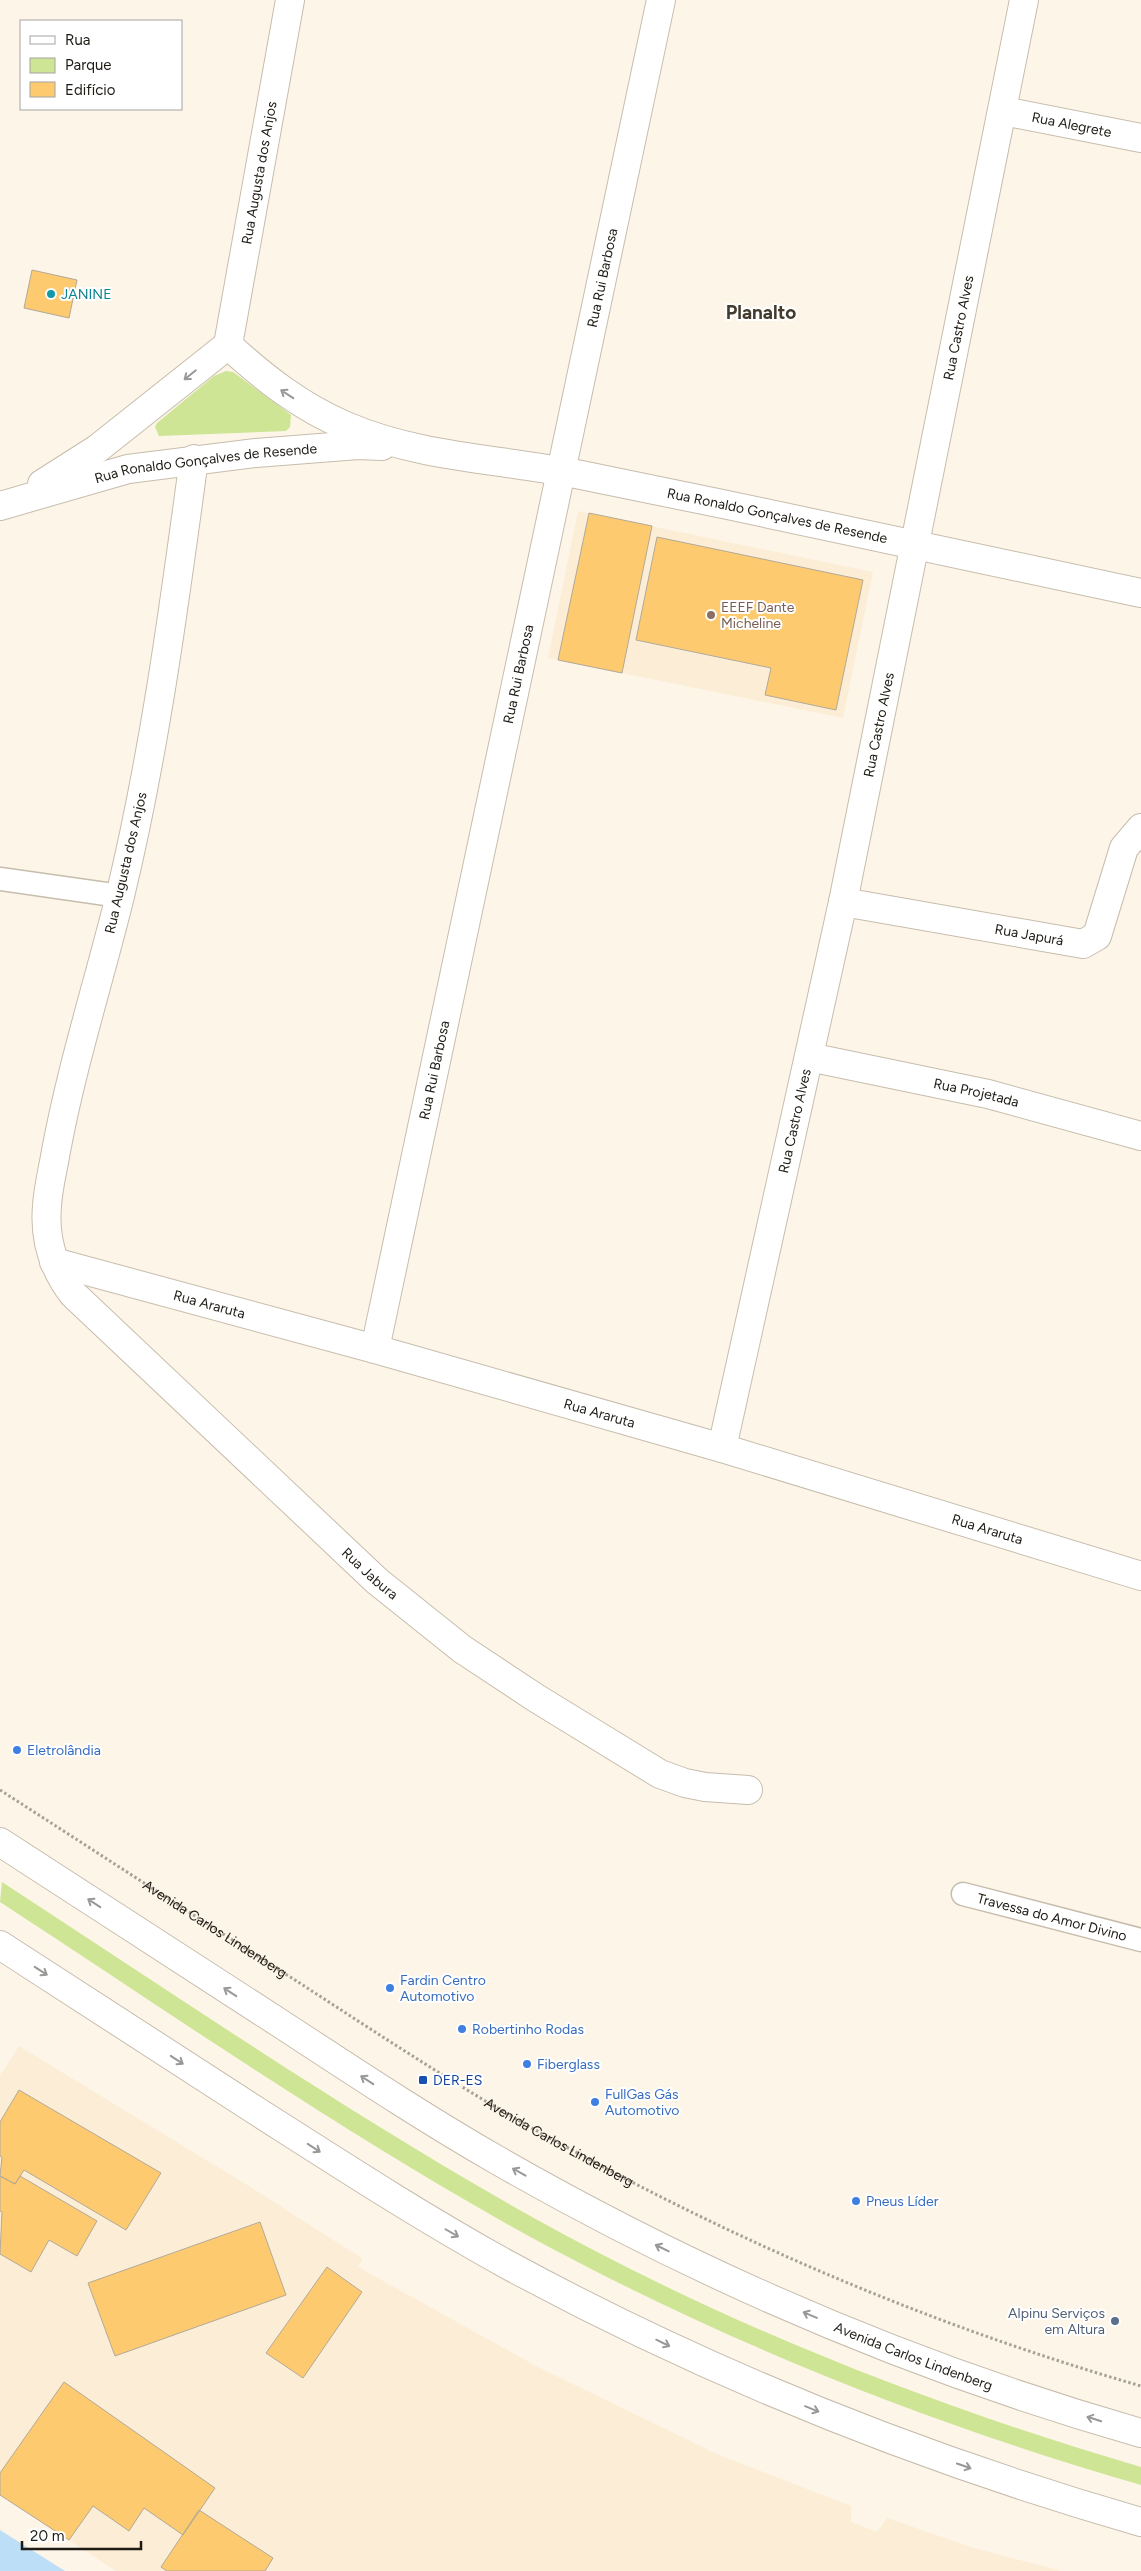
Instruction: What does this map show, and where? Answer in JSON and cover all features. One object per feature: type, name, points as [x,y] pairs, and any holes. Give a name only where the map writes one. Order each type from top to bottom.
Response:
[{"type":"street","name":"Rua Augusta dos Anjos","points":[[228,345],[290,0]]},
{"type":"street","name":"Rua Rui Barbosa","points":[[375,1348],[563,471],[661,0]]},
{"type":"street","name":"Rua Castro Alves","points":[[722,1448],[843,902],[913,543],[1003,111],[1024,0]]},
{"type":"street","name":"Rua Alegrete","points":[[1003,111],[1141,138]]},
{"type":"street","name":"Rua Ronaldo Gonçalves de Resende","points":[[2,506],[51,479],[97,449],[228,345],[284,392],[316,412],[379,438],[412,446],[563,471],[913,543],[1141,593]]},
{"type":"street","points":[[305,449],[318,438],[320,421],[316,412]]},
{"type":"street","points":[[142,414],[132,427],[130,444],[133,453],[147,466]]},
{"type":"street","name":"Rua Ronaldo Gonçalves de Resende","points":[[2,506],[128,469],[194,459],[358,445],[412,446]]},
{"type":"street","name":"Rua Augusta dos Anjos","points":[[54,1262],[49,1249],[46,1227],[47,1205],[58,1139],[70,1082],[120,896],[149,765],[167,663],[194,459]]},
{"type":"street","name":"Rua Japurá","points":[[843,902],[1083,944],[1097,936],[1124,848],[1141,828]]},
{"type":"street","name":"Rua Projetada","points":[[809,1058],[988,1094],[1141,1136]]},
{"type":"street","name":"Rua Araruta","points":[[54,1262],[375,1348],[722,1448],[1141,1576]]},
{"type":"street","name":"Rua Jabura","points":[[54,1262],[63,1280],[74,1294],[377,1582],[419,1616],[499,1674],[660,1774],[685,1783],[705,1787],[748,1790]]},
{"type":"street","name":"Avenida Carlos Lindenberg","points":[[0,1842],[393,2097],[497,2160],[603,2218],[728,2279],[880,2344],[993,2386],[1141,2432]]},
{"type":"street","points":[[0,1945],[400,2202],[563,2294],[724,2372],[848,2424],[974,2470],[1141,2522]]},
{"type":"lane","points":[[0,879],[120,896]]},
{"type":"lane","name":"Travessa do Amor Divino","points":[[963,1894],[1141,1940]]},
{"type":"path","name":"Avenida Carlos Lindenberg","points":[[0,1790],[417,2059],[519,2121],[624,2178],[740,2236],[896,2302],[1008,2344],[1141,2386]]},
{"type":"shaded area","name":"EEEF Dante Micheline","points":[[578,511],[873,572],[843,718],[548,658]]},
{"type":"shaded area","points":[[19,2046],[249,2186],[363,2259],[358,2267],[538,2367],[717,2454],[851,2506],[851,2522],[877,2532],[887,2518],[974,2548],[1061,2571],[116,2571],[0,2495],[0,2076]]},
{"type":"green space","points":[[226,371],[233,372],[291,415],[290,427],[286,431],[159,436],[155,427],[157,423],[214,376]]},
{"type":"green space","points":[[2,1882],[264,2054],[397,2138],[532,2217],[605,2256],[753,2327],[829,2359],[984,2417],[1141,2467],[1141,2485],[982,2435],[826,2376],[674,2310],[525,2234],[458,2196],[325,2115],[0,1902]]},
{"type":"water","points":[[0,2530],[65,2571],[0,2571]]},
{"type":"building","name":"JANINE","points":[[32,270],[77,280],[69,318],[24,308]]},
{"type":"building","points":[[589,513],[652,526],[622,673],[558,660]]},
{"type":"building","points":[[657,537],[863,580],[836,710],[765,695],[771,668],[636,640]]},
{"type":"building","points":[[19,2090],[161,2173],[126,2230],[24,2170],[15,2184],[0,2176],[2,2157],[0,2156],[0,2122]]},
{"type":"building","points":[[0,2176],[15,2184],[20,2176],[97,2221],[77,2256],[49,2240],[31,2272],[0,2254],[2,2212],[0,2211]]},
{"type":"building","points":[[260,2222],[286,2295],[115,2356],[88,2283]]},
{"type":"building","points":[[327,2267],[362,2292],[303,2378],[266,2353]]},
{"type":"building","points":[[64,2382],[215,2488],[183,2535],[144,2508],[129,2531],[93,2506],[69,2540],[0,2495],[0,2473]]},
{"type":"building","points":[[199,2510],[273,2558],[265,2571],[167,2571],[161,2567]]},
{"type":"place","name":"JANINE","points":[[51,294]]},
{"type":"place","name":"EEEF Dante Micheline","points":[[711,615]]},
{"type":"place","name":"Eletrolândia","points":[[17,1750]]},
{"type":"place","name":"Fardin Centro Automotivo","points":[[390,1988]]},
{"type":"place","name":"Robertinho Rodas","points":[[462,2029]]},
{"type":"place","name":"Fiberglass","points":[[527,2064]]},
{"type":"place","name":"DER-ES","points":[[423,2080]]},
{"type":"place","name":"FullGas Gás Automotivo","points":[[595,2102]]},
{"type":"place","name":"Pneus Líder","points":[[856,2201]]},
{"type":"place","name":"Alpinu Serviços em Altura","points":[[1115,2321]]},
{"type":"district","name":"Planalto","points":[[761,312]]}]
